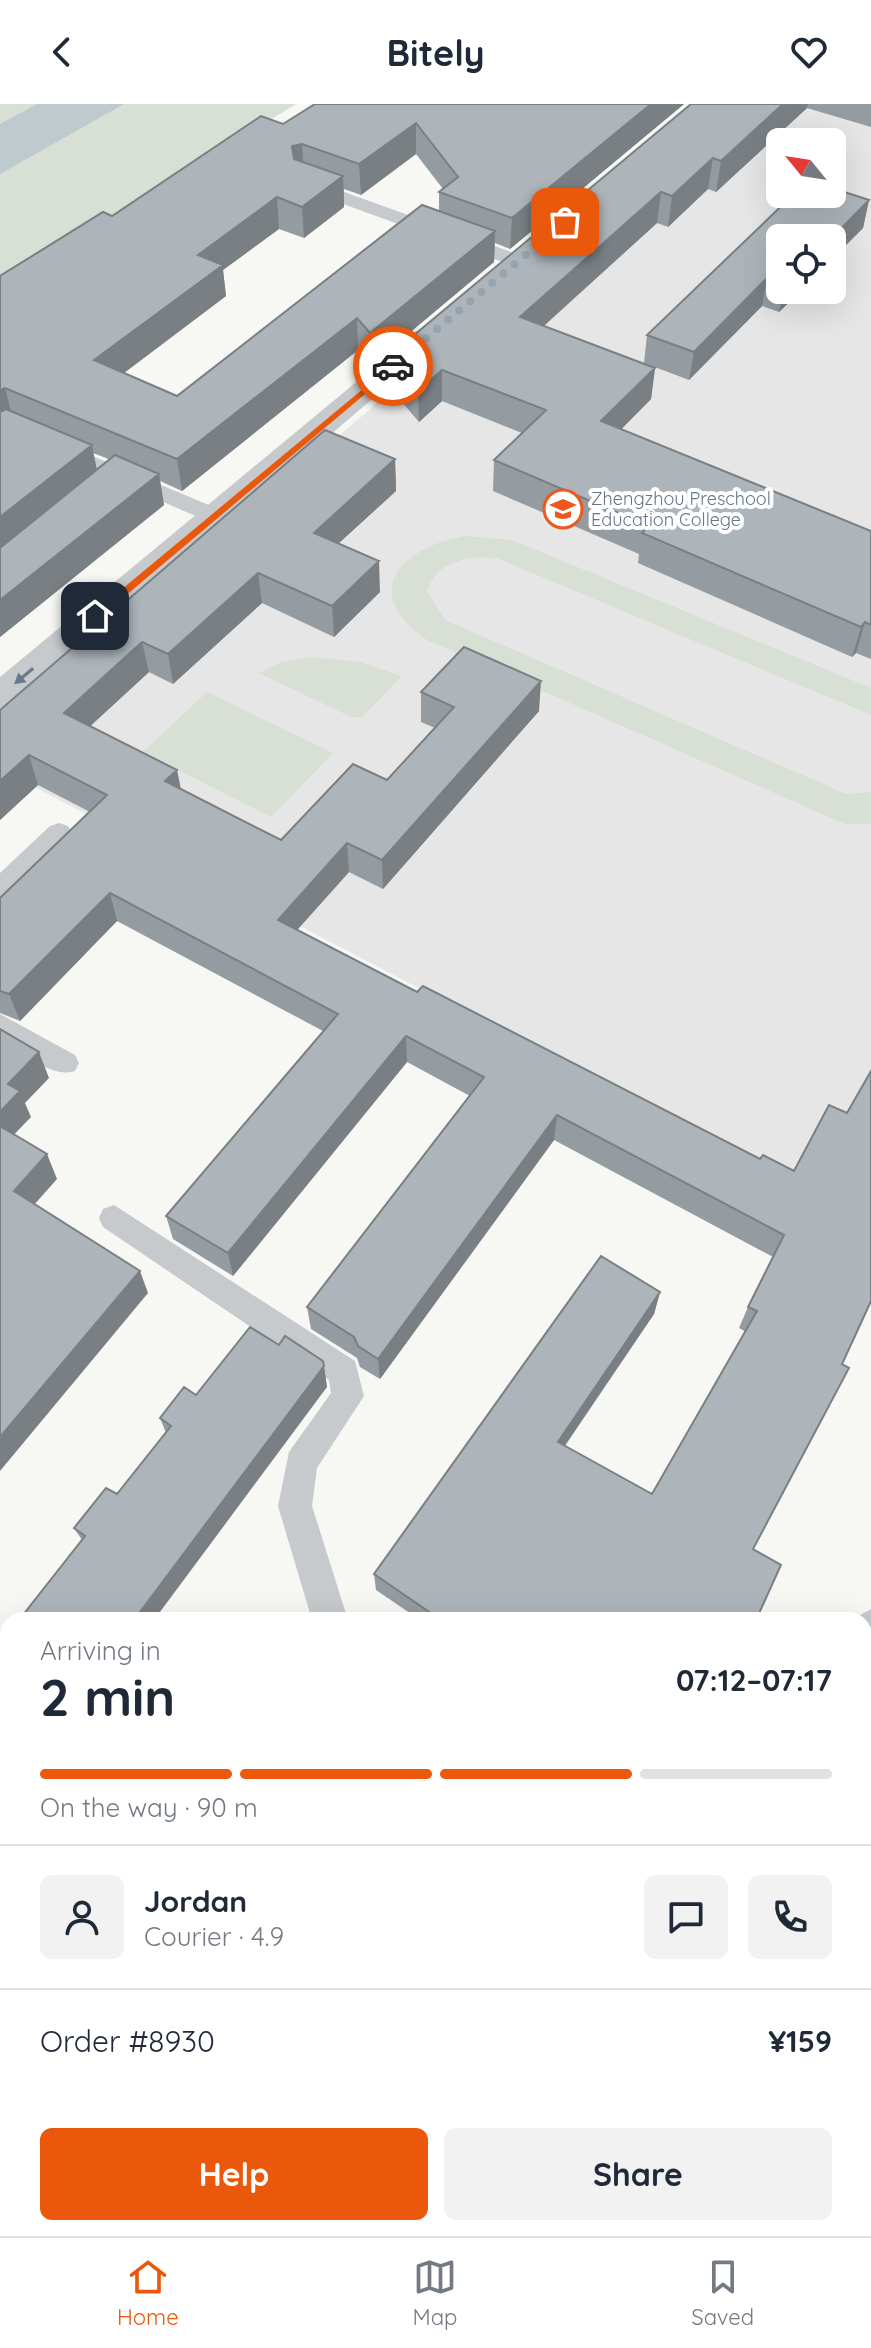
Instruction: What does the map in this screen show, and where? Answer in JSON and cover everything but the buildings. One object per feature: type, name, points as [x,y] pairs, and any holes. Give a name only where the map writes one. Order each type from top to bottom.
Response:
[{"type":"street","points":[[494,282],[530,252]]},
{"type":"street","points":[[0,696],[457,312]]},
{"type":"lane","points":[[303,183],[530,252]]},
{"type":"lane","points":[[0,437],[12,428],[215,516]]},
{"type":"lane","points":[[95,494],[119,474]]},
{"type":"lane","points":[[0,889],[59,833]]},
{"type":"lane","points":[[0,1025],[65,1063]]},
{"type":"lane","points":[[114,1218],[344,1372],[348,1396],[301,1463],[295,1506],[328,1612]]},
{"type":"shaded area","points":[[0,104],[296,104],[0,285]]},
{"type":"shaded area","points":[[37,104],[124,104],[0,174],[0,124]]},
{"type":"shaded area","name":"Zhengzhou Preschool Education College","points":[[725,104],[871,104],[871,1225],[0,769],[0,727]]},
{"type":"shaded area","points":[[464,536],[512,540],[871,688],[871,715],[499,559],[477,558],[456,562],[438,573],[427,592],[445,620],[846,794],[871,792],[871,824],[845,824],[427,640],[406,622],[395,605],[392,589],[396,575],[406,562],[421,551]]},
{"type":"shaded area","points":[[311,657],[360,662],[402,676],[362,717],[351,717],[259,673],[282,662]]},
{"type":"shaded area","points":[[207,692],[333,753],[271,817],[143,752]]},
{"type":"way so far","points":[[393,366],[565,222]]},
{"type":"place","name":"Zhengzhou Preschool Education College","points":[[563,509]]},
{"type":"route","points":[[95,616],[393,366]]}]
